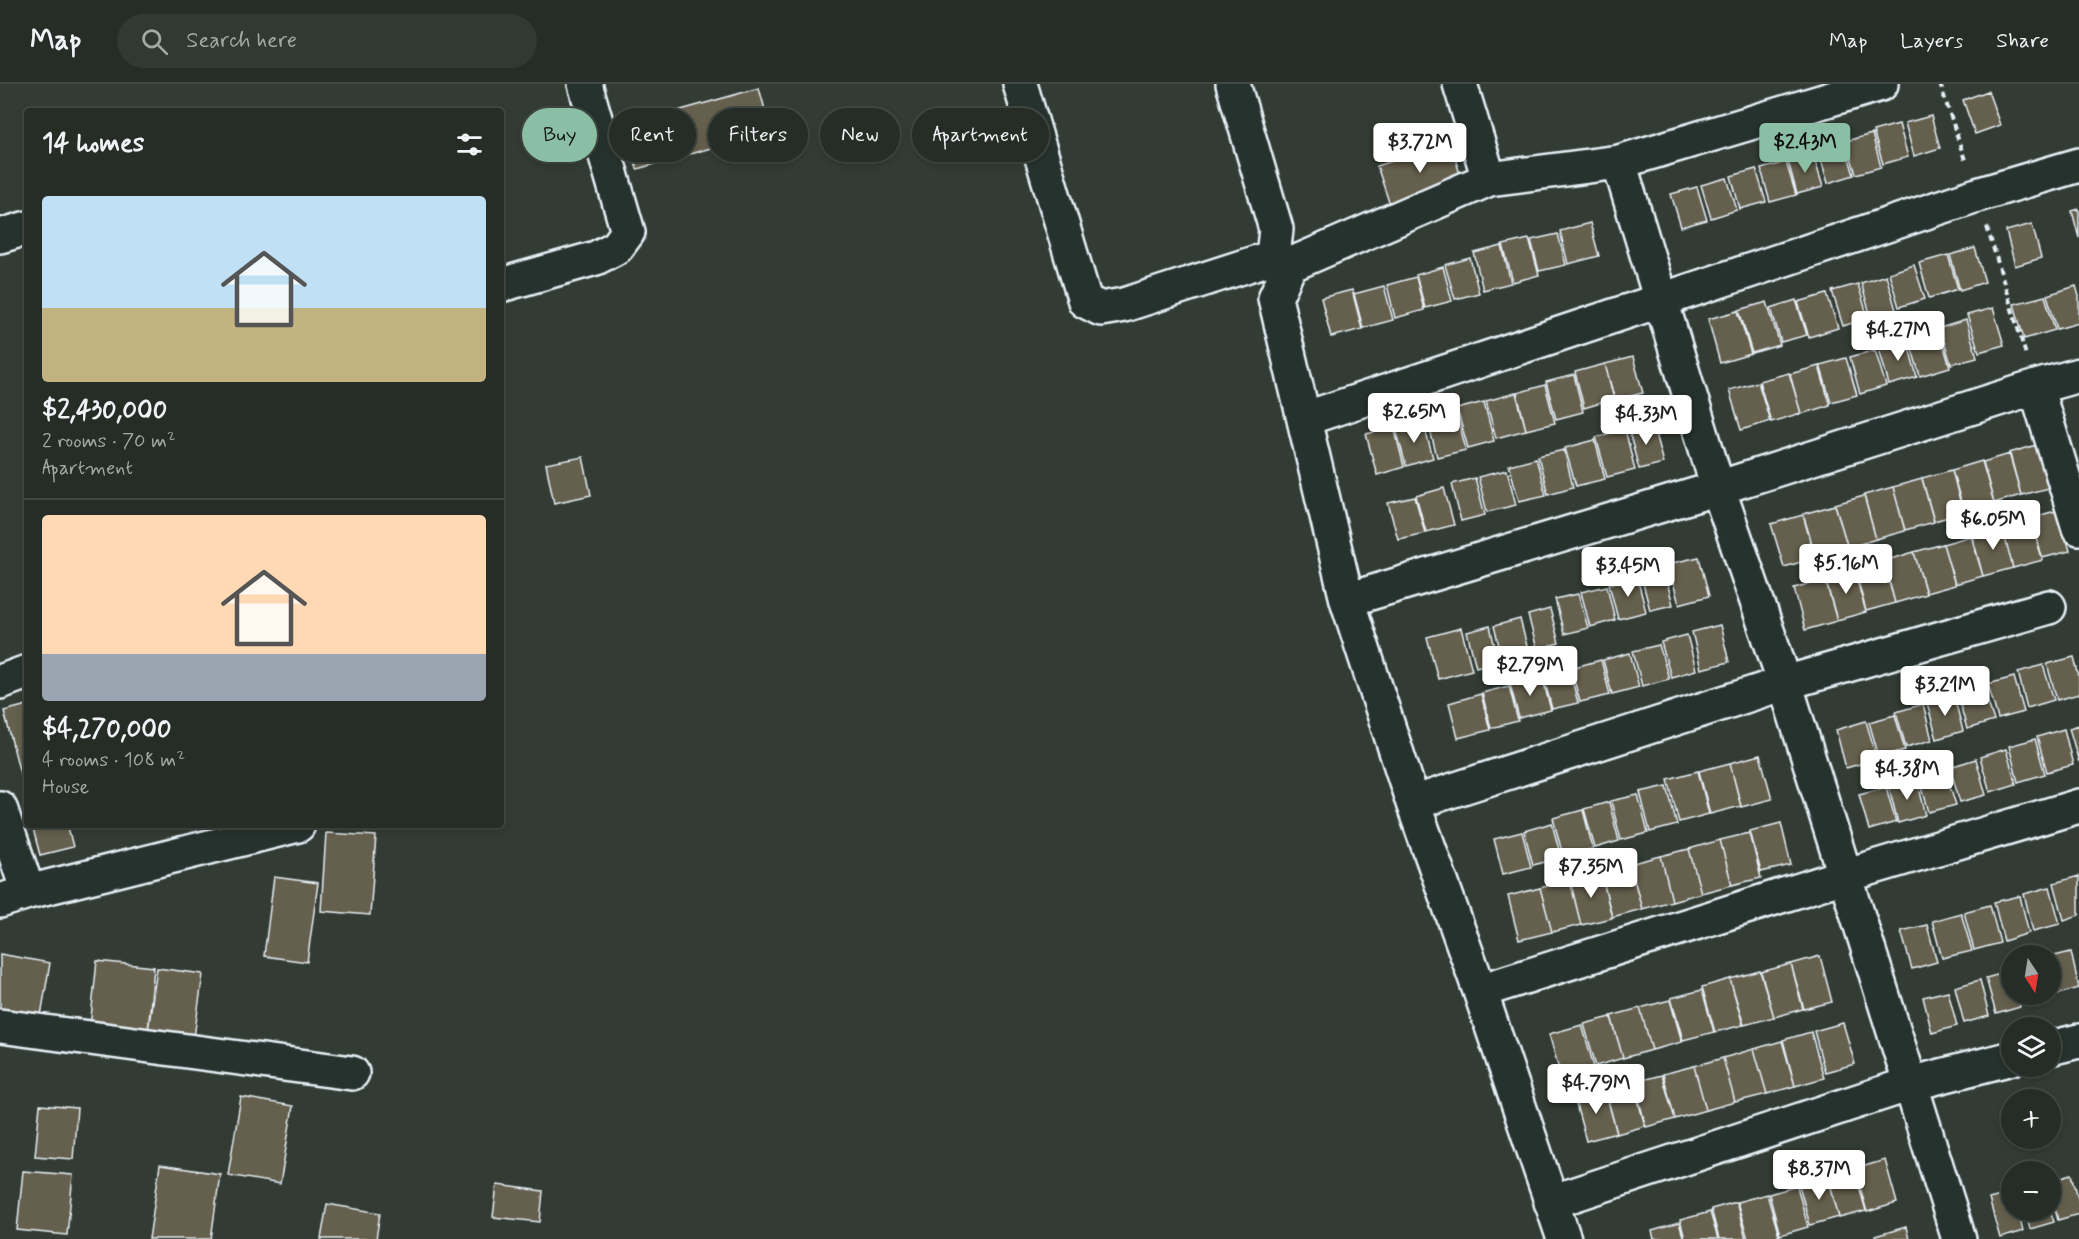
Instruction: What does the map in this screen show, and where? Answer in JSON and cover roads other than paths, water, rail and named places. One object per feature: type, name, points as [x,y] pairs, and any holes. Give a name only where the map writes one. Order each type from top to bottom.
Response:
[{"type":"street","points":[[504,284],[596,258],[617,247],[628,232],[585,84]]},
{"type":"street","points":[[1020,84],[1085,302],[1101,309],[1124,305],[1282,261],[1489,179],[1619,162],[1881,84]]},
{"type":"street","points":[[1233,84],[1276,229],[1282,261],[1275,298],[1347,600],[1413,803],[1564,1239]]},
{"type":"street","points":[[1460,84],[1489,179]]},
{"type":"street","points":[[1619,162],[1718,488],[1785,683],[1959,1239]]},
{"type":"street","points":[[1304,418],[1977,195],[2079,165]]},
{"type":"street","points":[[0,236],[24,229]]},
{"type":"street","points":[[1347,600],[1718,488],[2079,375]]},
{"type":"street","points":[[2036,387],[2079,528]]},
{"type":"street","points":[[1413,803],[1785,683],[2049,607]]},
{"type":"street","points":[[0,681],[24,673]]},
{"type":"street","points":[[1480,991],[1844,876],[2079,806]]},
{"type":"street","points":[[0,808],[14,897],[286,828]]},
{"type":"street","points":[[0,1026],[352,1072]]},
{"type":"street","points":[[2061,1045],[2079,1041]]},
{"type":"street","points":[[1551,1202],[1910,1084],[2001,1061]]}]
